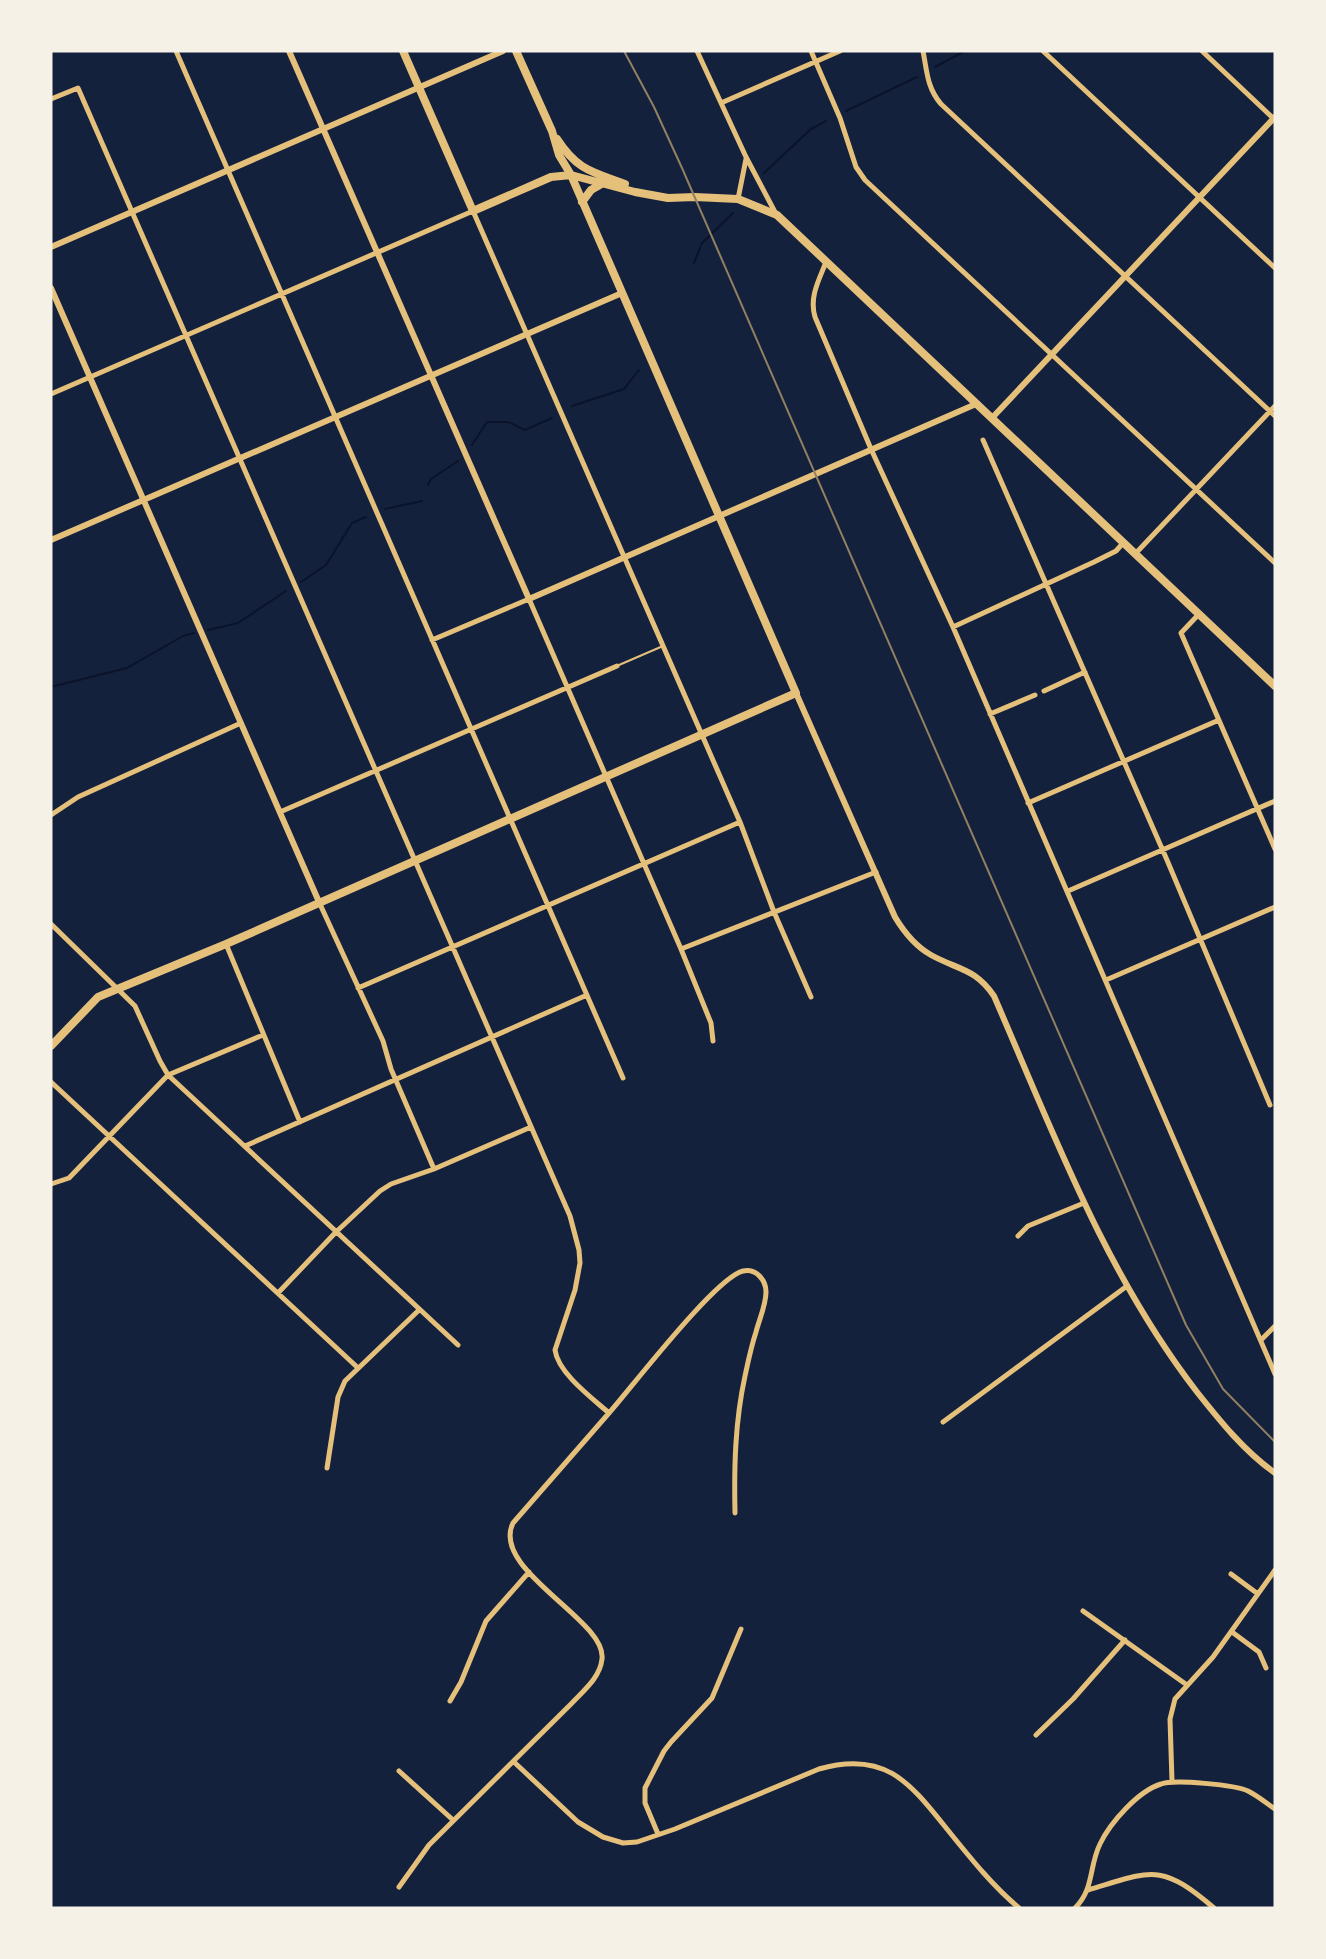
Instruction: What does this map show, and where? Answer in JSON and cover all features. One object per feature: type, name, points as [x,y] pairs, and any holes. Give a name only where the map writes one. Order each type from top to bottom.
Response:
[{"type":"main road","points":[[403,51],[473,211],[551,177],[571,175],[654,196],[676,199],[694,197],[738,199],[777,215],[1275,686]]},
{"type":"main road","points":[[51,1046],[91,1002],[106,993],[226,944],[796,693],[571,175],[561,160],[552,131],[516,51]]},
{"type":"main road","points":[[552,131],[568,154],[584,169],[654,196]]},
{"type":"main road","points":[[551,177],[561,160]]},
{"type":"main road","points":[[582,202],[591,190],[603,183]]},
{"type":"street","points":[[176,51],[623,1078]]},
{"type":"street","points":[[289,51],[681,949],[711,1023],[712,1041]]},
{"type":"street","points":[[51,247],[503,51]]},
{"type":"street","points":[[697,51],[746,158],[777,215]]},
{"type":"street","points":[[811,51],[840,118],[856,167],[865,180],[1275,563]]},
{"type":"street","points":[[721,103],[840,51]]},
{"type":"street","points":[[922,51],[933,95],[1275,416]]},
{"type":"street","points":[[1043,51],[1275,268]]},
{"type":"street","points":[[992,418],[1274,119],[1202,51]]},
{"type":"street","points":[[51,99],[78,88],[570,1216],[579,1250],[578,1273],[557,1342],[556,1358],[572,1378],[609,1413]]},
{"type":"street","points":[[738,199],[746,158]]},
{"type":"street","points":[[51,394],[473,211],[740,822],[774,912],[810,997]]},
{"type":"street","points":[[826,262],[813,295],[812,306],[871,449],[953,627],[1275,1374]]},
{"type":"street","points":[[51,288],[319,902],[383,1041],[395,1079],[434,1169]]},
{"type":"street","points":[[51,540],[622,293]]},
{"type":"street","points":[[432,640],[976,404]]},
{"type":"street","points":[[1136,553],[1275,406]]},
{"type":"street","points":[[983,440],[1162,849],[1270,1105]]},
{"type":"street","points":[[953,627],[1116,551],[1125,542]]},
{"type":"street","points":[[1199,615],[1181,633],[1275,849]]},
{"type":"street","points":[[280,812],[617,666]]},
{"type":"street","points":[[1044,691],[1085,672]]},
{"type":"street","points":[[796,693],[895,917],[908,936],[933,956],[972,973],[988,987],[994,996],[1084,1203],[1127,1287],[1170,1355],[1210,1409],[1255,1458],[1275,1473]]},
{"type":"street","points":[[990,714],[1035,695]]},
{"type":"street","points":[[1028,803],[1219,720]]},
{"type":"street","points":[[51,814],[78,797],[241,723]]},
{"type":"street","points":[[1068,891],[1275,801]]},
{"type":"street","points":[[358,988],[740,822]]},
{"type":"street","points":[[681,949],[876,872]]},
{"type":"street","points":[[1106,980],[1275,907]]},
{"type":"street","points":[[51,924],[135,1006],[168,1075],[458,1345]]},
{"type":"street","points":[[226,944],[300,1122]]},
{"type":"street","points":[[245,1146],[587,995]]},
{"type":"street","points":[[51,1184],[69,1178],[168,1075],[263,1035]]},
{"type":"street","points":[[51,1082],[357,1367]]},
{"type":"street","points":[[278,1293],[336,1232],[380,1191],[391,1184],[434,1169],[531,1126]]},
{"type":"street","points":[[1018,1236],[1028,1226],[1084,1203]]},
{"type":"street","points":[[399,1887],[429,1845],[593,1681],[602,1659],[602,1650],[595,1636],[529,1572],[516,1555],[509,1530],[714,1292],[738,1272],[746,1270],[758,1274],[763,1279],[766,1293],[741,1396],[734,1467],[735,1513]]},
{"type":"street","points":[[943,1422],[1127,1287]]},
{"type":"street","points":[[327,1468],[340,1389],[357,1367],[419,1310]]},
{"type":"street","points":[[1261,1341],[1275,1326]]},
{"type":"street","points":[[1172,1781],[1170,1719],[1175,1700],[1232,1632],[1275,1570]]},
{"type":"street","points":[[450,1701],[461,1682],[486,1621],[529,1572]]},
{"type":"street","points":[[1231,1574],[1258,1594]]},
{"type":"street","points":[[1083,1611],[1187,1685]]},
{"type":"street","points":[[658,1834],[647,1811],[645,1788],[670,1742],[712,1698],[741,1629]]},
{"type":"street","points":[[1232,1632],[1259,1652],[1266,1668]]},
{"type":"street","points":[[1036,1735],[1073,1699],[1125,1641]]},
{"type":"street","points":[[514,1762],[563,1809],[590,1831],[623,1843],[637,1842],[819,1769],[838,1764],[864,1764],[886,1770],[907,1782],[974,1863],[1019,1908]]},
{"type":"street","points":[[399,1771],[453,1820]]},
{"type":"street","points":[[1075,1908],[1088,1890],[1096,1853],[1111,1824],[1150,1789],[1172,1781],[1237,1787],[1248,1791],[1275,1809]]},
{"type":"street","points":[[1088,1890],[1143,1874],[1161,1874],[1181,1883],[1214,1908]]},
{"type":"lane","points":[[617,666],[663,646]]},
{"type":"waterway","points":[[935,67],[965,51]]},
{"type":"waterway","points":[[846,111],[917,77]]},
{"type":"waterway","points":[[764,173],[811,129],[826,121]]},
{"type":"waterway","points":[[694,263],[702,243],[733,213]]},
{"type":"waterway","points":[[572,406],[624,389],[639,370]]},
{"type":"waterway","points":[[472,445],[487,422],[508,422],[525,430],[552,418]]},
{"type":"waterway","points":[[428,485],[431,479],[458,461]]},
{"type":"waterway","points":[[385,509],[422,501]]},
{"type":"waterway","points":[[301,582],[326,565],[352,523],[366,517]]},
{"type":"waterway","points":[[208,630],[238,623],[286,591]]},
{"type":"waterway","points":[[51,687],[127,668],[183,636],[194,633]]},
{"type":"railway","points":[[624,51],[654,107],[682,168],[1186,1325],[1223,1389],[1275,1442]]}]
